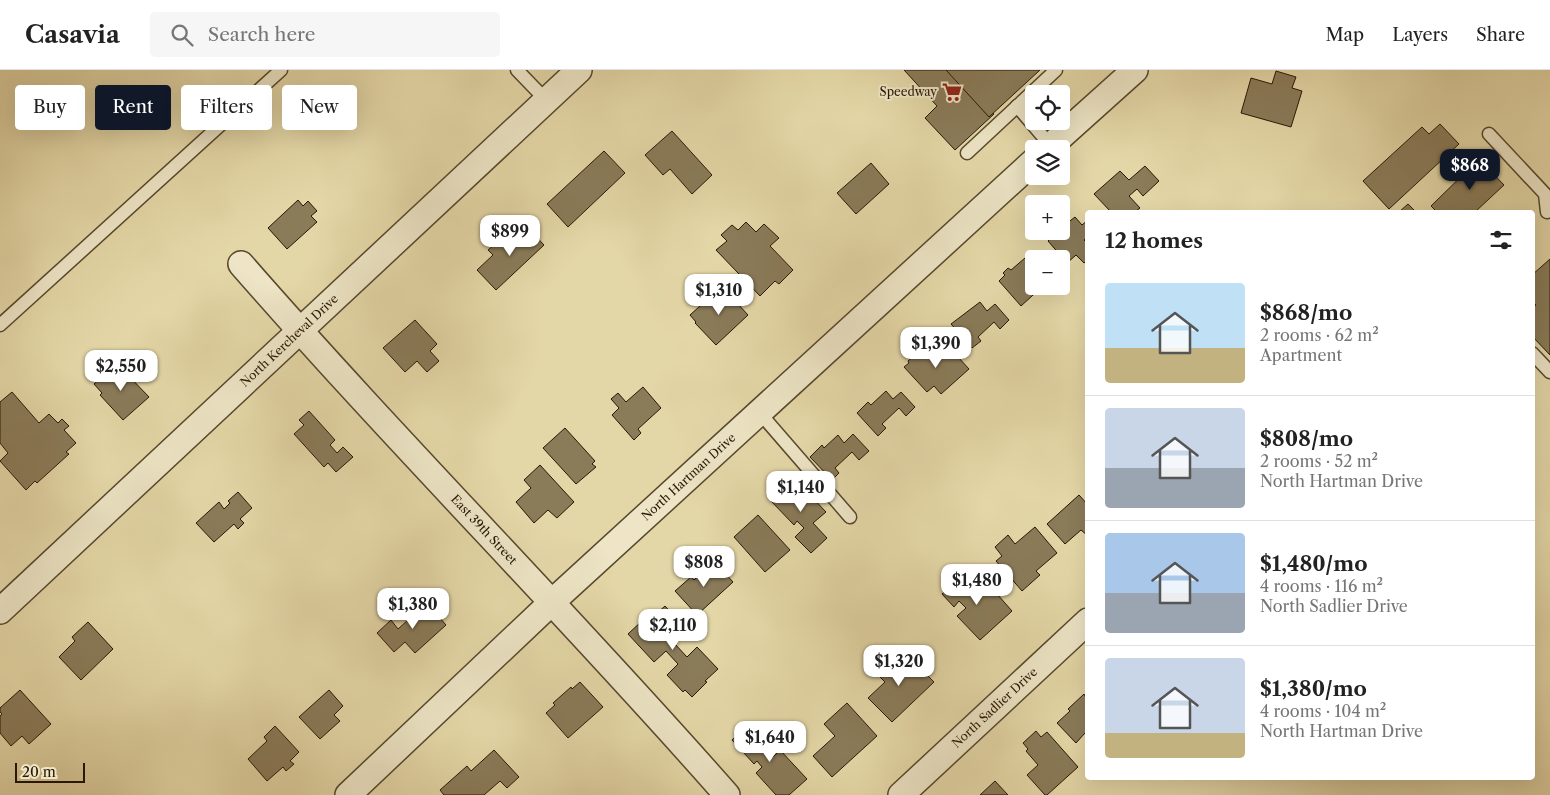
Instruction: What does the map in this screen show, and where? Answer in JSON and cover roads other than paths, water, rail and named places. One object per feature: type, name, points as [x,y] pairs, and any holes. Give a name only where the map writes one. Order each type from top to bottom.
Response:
[{"type":"street","name":"North Kercheval Drive","points":[[0,611],[579,70]]},
{"type":"street","name":"North Hartman Drive","points":[[1057,140],[1135,70]]},
{"type":"street","name":"North Hartman Drive","points":[[348,795],[551,603],[1025,169]]},
{"type":"street","name":"East 39th Street","points":[[241,264],[300,331],[679,740],[727,795]]},
{"type":"street","name":"North Sadlier Drive","points":[[901,795],[1085,624]]},
{"type":"lane","points":[[0,325],[280,70]]},
{"type":"lane","points":[[518,70],[547,101]]},
{"type":"lane","points":[[967,153],[1056,70]]},
{"type":"lane","points":[[1017,106],[1037,140]]},
{"type":"lane","points":[[1489,134],[1545,194],[1547,212]]},
{"type":"lane","points":[[1535,356],[1550,372]]},
{"type":"lane","points":[[759,412],[850,517]]},
{"type":"place","name":"Speedway","points":[[952,92]]}]
